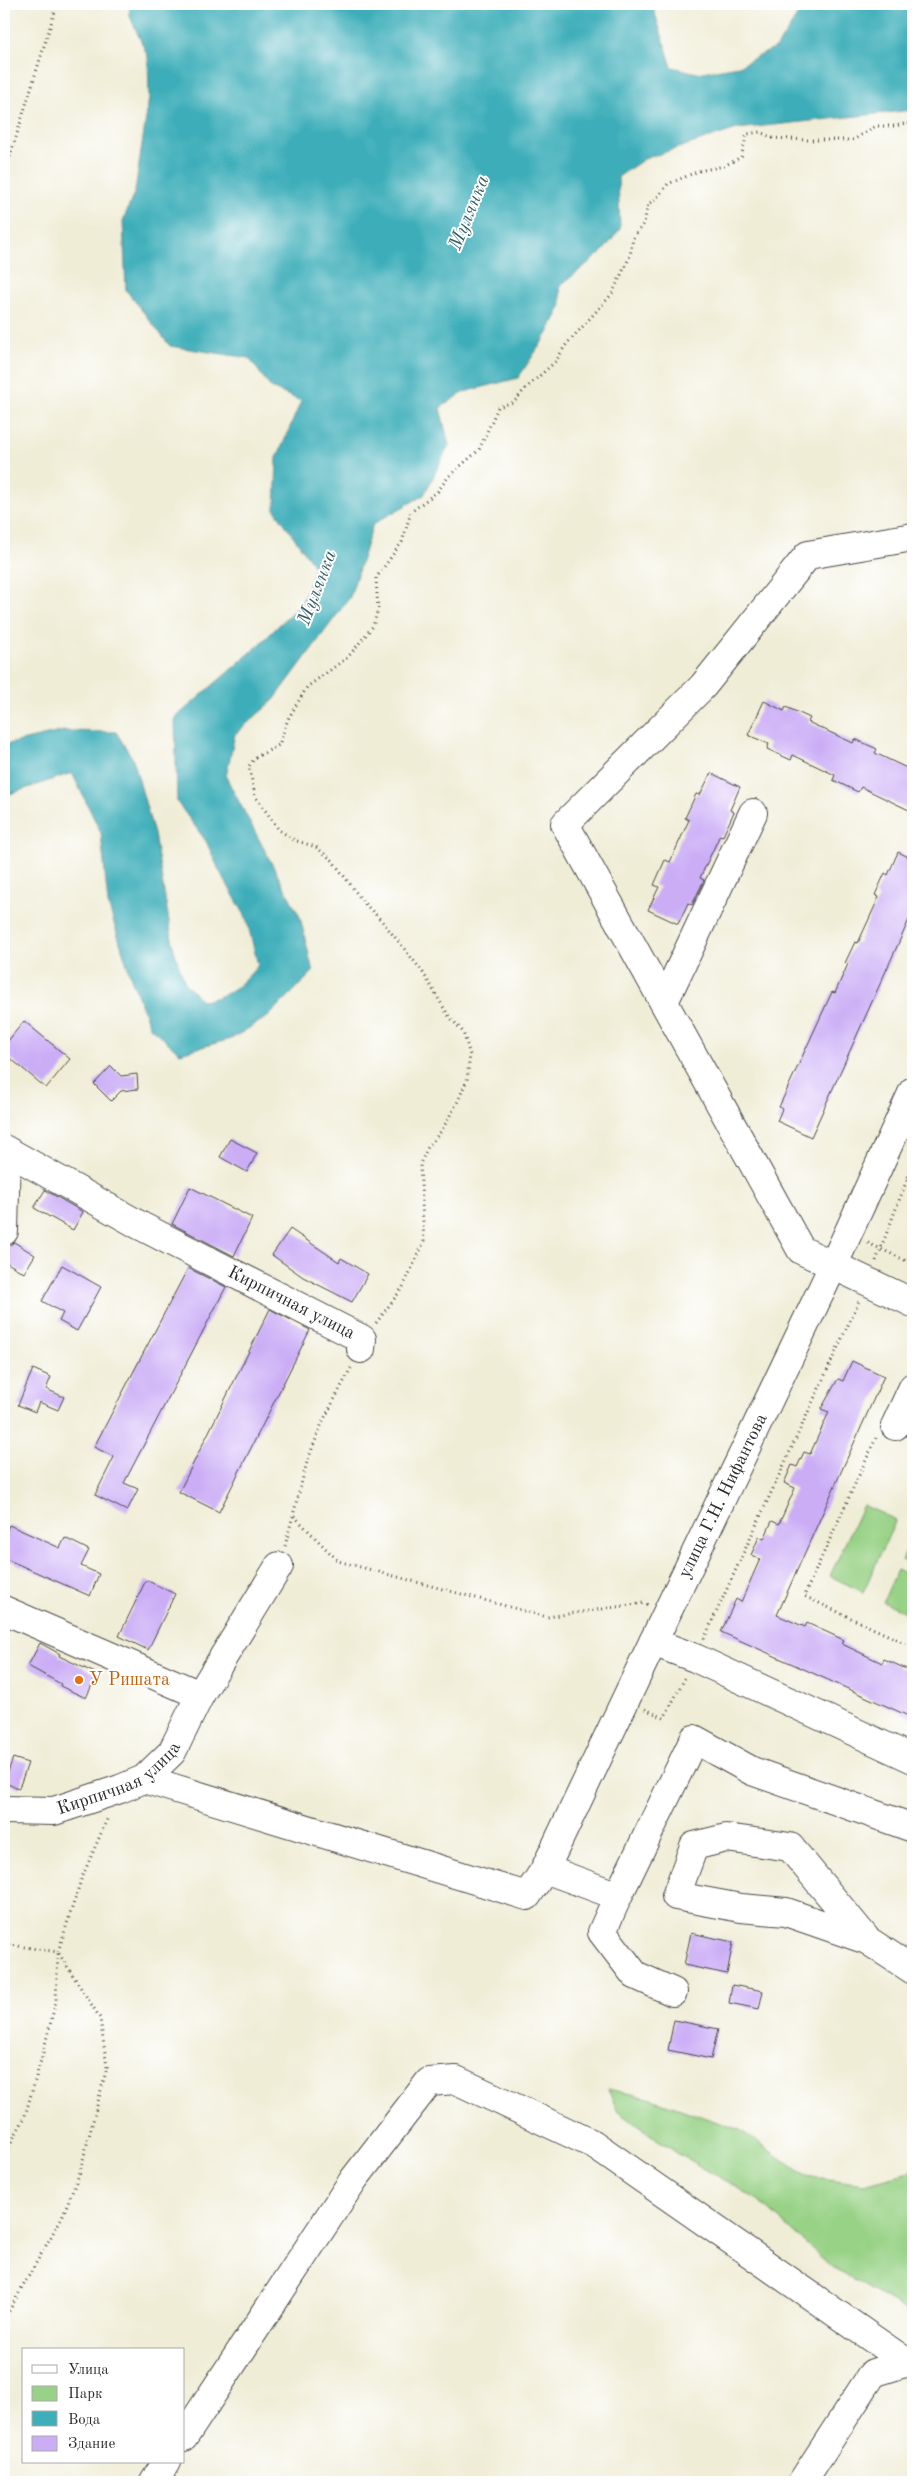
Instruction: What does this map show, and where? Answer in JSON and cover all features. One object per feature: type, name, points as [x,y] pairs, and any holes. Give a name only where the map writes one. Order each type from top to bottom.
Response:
[{"type":"street","points":[[913,538],[808,555],[702,686],[565,824],[801,1250],[913,1304]]},
{"type":"street","points":[[664,1002],[753,813]]},
{"type":"street","name":"улица Г.Н. Нифантова","points":[[132,1784],[527,1896],[544,1869],[653,1642],[833,1266],[913,1091]]},
{"type":"street","name":"Кирпичная улица","points":[[4,1231],[5,1150],[141,1226],[362,1344]]},
{"type":"street","points":[[888,1428],[911,1377]]},
{"type":"street","name":"Кирпичная улица","points":[[4,1810],[54,1810],[132,1784],[172,1752],[200,1695],[279,1566]]},
{"type":"street","points":[[4,1610],[200,1695]]},
{"type":"street","points":[[653,1642],[695,1658],[913,1759]]},
{"type":"street","points":[[673,1992],[635,1974],[602,1932],[694,1739],[752,1771],[913,1828]]},
{"type":"street","points":[[868,1940],[790,1847],[726,1838],[694,1846],[676,1896],[740,1908],[786,1912],[868,1940],[913,1970]]},
{"type":"street","points":[[544,1869],[618,1896]]},
{"type":"street","points":[[185,2435],[354,2179],[429,2082],[456,2080],[593,2144],[910,2364]]},
{"type":"street","points":[[802,2482],[873,2373],[872,2339]]},
{"type":"street","points":[[873,2373],[910,2364]]},
{"type":"street","points":[[154,2482],[166,2464]]},
{"type":"path","points":[[4,176],[57,4]]},
{"type":"path","points":[[362,1344],[365,1333],[375,1324],[403,1287],[424,1242],[420,1164],[458,1101],[467,1080],[470,1055],[463,1032],[448,1014],[422,971],[382,921],[364,903],[332,860],[316,847],[294,840],[279,830],[255,796],[248,766],[256,758],[279,745],[288,719],[307,687],[348,657],[373,626],[378,609],[376,578],[402,542],[411,512],[438,490],[449,476],[479,450],[498,407],[514,402],[525,388],[556,361],[566,346],[612,294],[630,256],[633,238],[644,223],[648,204],[655,200],[668,184],[699,171],[724,166],[741,157],[747,134],[760,132],[773,138],[853,140],[876,126],[895,126],[913,122]]},
{"type":"path","points":[[625,1700],[664,1718],[695,1658],[882,1250],[913,1164]]},
{"type":"path","points":[[906,1179],[913,1182]]},
{"type":"path","points":[[848,1232],[913,1264]]},
{"type":"path","name":"Кирпичная улица","points":[[279,1566],[294,1516],[298,1488],[322,1423],[362,1344]]},
{"type":"path","points":[[911,1377],[913,1358]]},
{"type":"path","points":[[888,1428],[804,1596],[913,1647]]},
{"type":"path","points":[[294,1516],[338,1561],[547,1617],[644,1603]]},
{"type":"path","points":[[4,2155],[24,2119],[43,2053],[56,2001],[58,1952],[81,1880],[132,1784]]},
{"type":"path","points":[[4,1944],[58,1952],[100,2018],[107,2067],[79,2176],[62,2217],[4,2320]]},
{"type":"green space","points":[[863,1505],[896,1520],[863,1592],[830,1576]]},
{"type":"green space","points":[[913,1536],[913,1565],[902,1560]]},
{"type":"green space","points":[[897,1570],[913,1577],[913,1615],[883,1602]]},
{"type":"green space","points":[[608,2089],[649,2098],[740,2130],[806,2176],[864,2184],[913,2171],[913,2314],[833,2268],[758,2200],[677,2153],[618,2112]]},
{"type":"water","name":"Мулянка","points":[[131,4],[652,4],[672,67],[697,73],[739,66],[777,47],[799,13],[795,4],[913,4],[913,110],[737,129],[644,159],[618,177],[620,229],[603,251],[560,286],[561,307],[548,333],[518,378],[464,392],[440,408],[449,445],[424,495],[373,524],[350,597],[274,700],[235,734],[226,777],[300,917],[313,972],[269,1016],[231,1039],[180,1053],[150,1027],[132,981],[108,904],[101,833],[72,773],[4,796],[4,745],[64,731],[116,732],[133,759],[154,834],[174,950],[185,983],[202,1001],[211,999],[234,989],[258,965],[246,917],[219,870],[206,841],[177,802],[175,718],[258,646],[302,602],[315,567],[275,510],[277,458],[301,401],[271,388],[249,358],[170,346],[126,290],[123,221],[135,191],[149,98],[148,57],[129,14]]},
{"type":"building","points":[[764,701],[784,711],[786,707],[810,718],[808,722],[853,743],[855,739],[877,749],[875,753],[913,771],[913,812],[861,787],[858,792],[833,780],[835,775],[793,755],[791,760],[767,749],[769,744],[748,735]]},
{"type":"building","points":[[711,773],[740,787],[730,810],[734,812],[723,836],[720,835],[700,878],[704,880],[692,905],[688,903],[678,924],[648,910],[659,887],[654,885],[665,860],[670,862],[689,820],[685,818],[696,794],[700,795]]},
{"type":"building","points":[[898,852],[913,859],[913,911],[811,1137],[777,1121],[782,1109],[779,1107],[832,992],[835,993],[848,964],[845,963],[855,942],[858,943],[879,897],[875,895],[885,873],[888,875]]},
{"type":"building","points":[[24,1021],[70,1059],[46,1088],[4,1053],[4,1046]]},
{"type":"building","points":[[111,1066],[121,1076],[137,1074],[138,1089],[121,1091],[111,1101],[94,1084]]},
{"type":"building","points":[[230,1139],[257,1153],[247,1172],[220,1157]]},
{"type":"building","points":[[190,1187],[252,1218],[234,1256],[172,1224]]},
{"type":"building","points":[[45,1190],[83,1212],[73,1230],[34,1208]]},
{"type":"building","points":[[290,1229],[339,1262],[341,1258],[368,1274],[352,1302],[303,1277],[272,1255]]},
{"type":"building","points":[[14,1242],[35,1255],[24,1273],[4,1261],[4,1250]]},
{"type":"building","points":[[62,1265],[101,1287],[77,1331],[59,1321],[63,1313],[42,1301]]},
{"type":"building","points":[[188,1268],[226,1287],[124,1483],[138,1489],[127,1511],[95,1495],[114,1457],[94,1447]]},
{"type":"building","points":[[270,1309],[310,1330],[219,1512],[179,1492]]},
{"type":"building","points":[[852,1361],[884,1376],[777,1615],[805,1627],[807,1623],[844,1640],[842,1644],[882,1663],[884,1659],[913,1672],[913,1718],[721,1632],[736,1599],[741,1602],[760,1559],[751,1555],[759,1537],[764,1539],[772,1521],[779,1524],[795,1488],[784,1483],[792,1465],[797,1467],[804,1452],[810,1454],[829,1412],[821,1409],[838,1379],[843,1381]]},
{"type":"building","points":[[33,1369],[51,1377],[46,1389],[64,1397],[58,1410],[39,1402],[35,1412],[18,1405]]},
{"type":"building","points":[[9,1525],[60,1548],[65,1538],[89,1550],[81,1566],[99,1574],[90,1596],[4,1558],[4,1538]]},
{"type":"building","points":[[146,1580],[175,1594],[148,1650],[119,1636]]},
{"type":"building","points":[[40,1643],[60,1654],[59,1656],[97,1674],[86,1698],[60,1686],[61,1684],[28,1666]]},
{"type":"building","points":[[13,1758],[28,1763],[19,1788],[4,1783]]},
{"type":"building","points":[[691,1933],[733,1942],[727,1974],[684,1965]]},
{"type":"building","points":[[732,1985],[763,1991],[759,2009],[729,2003]]},
{"type":"building","points":[[674,2020],[718,2029],[711,2059],[668,2050]]},
{"type":"place","name":"У Ришата","points":[[79,1680]]}]
